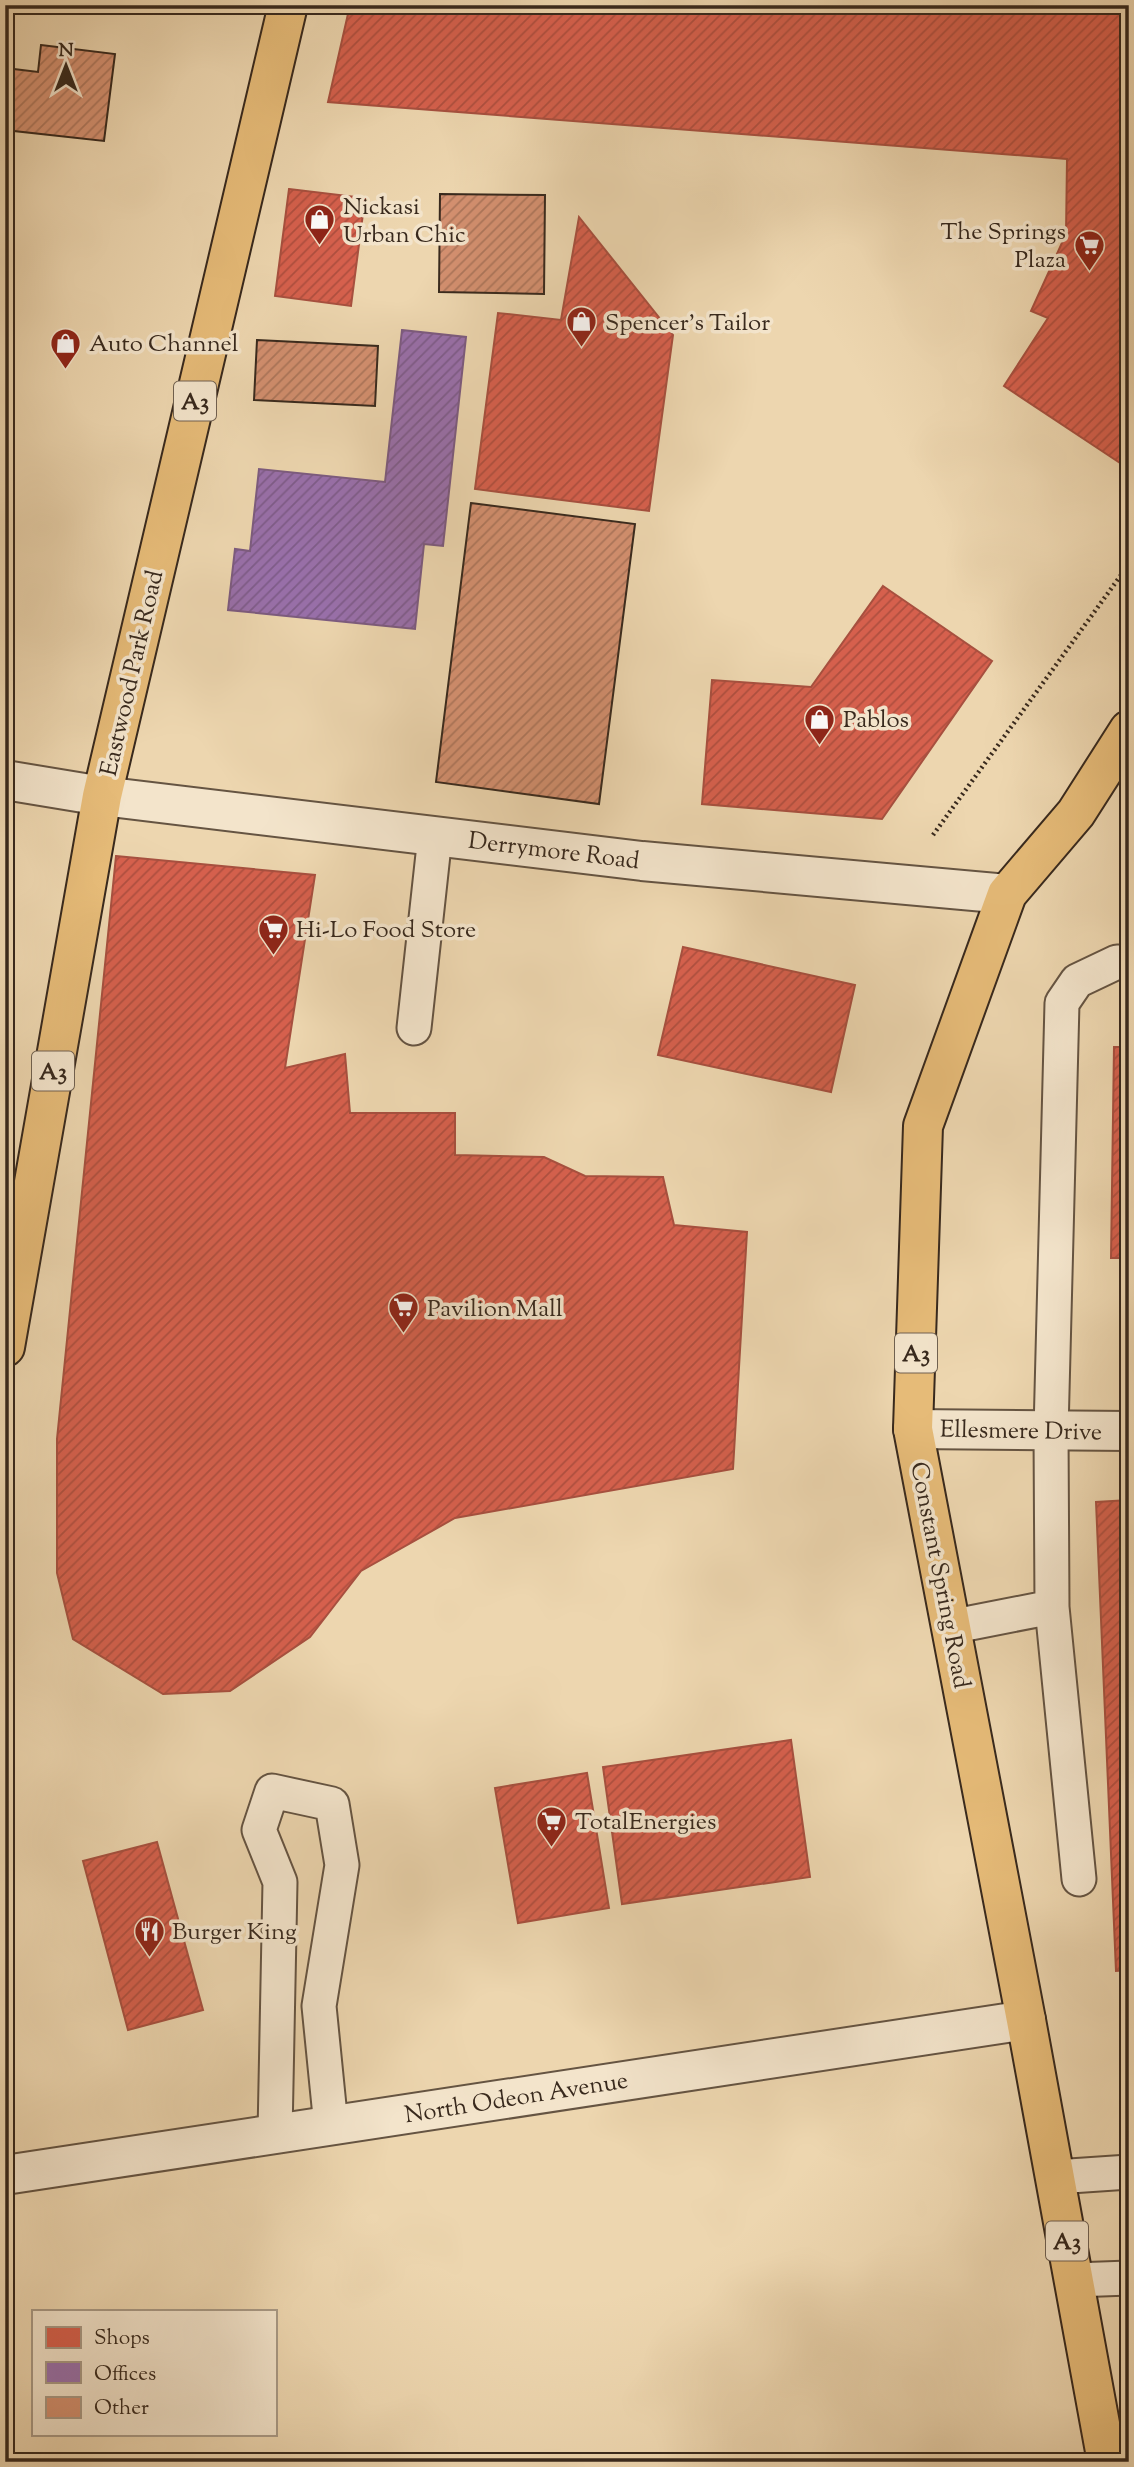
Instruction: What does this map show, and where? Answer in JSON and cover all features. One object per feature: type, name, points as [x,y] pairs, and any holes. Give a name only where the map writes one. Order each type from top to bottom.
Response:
[{"type":"main road","name":"Eastwood Park Road","points":[[5,1347],[102,796],[288,5]]},
{"type":"main road","name":"Constant Spring Road","points":[[1107,2462],[913,1429],[923,1126],[1007,894],[1076,813],[1129,730]]},
{"type":"street","name":"Derrymore Road","points":[[5,780],[102,796],[642,861],[1007,894]]},
{"type":"street","name":"Ellesmere Drive","points":[[913,1429],[1129,1432]]},
{"type":"street","name":"North Odeon Avenue","points":[[5,2175],[1026,2020]]},
{"type":"lane","points":[[414,1028],[435,836]]},
{"type":"lane","points":[[1079,1879],[1052,1608],[1051,1431],[1062,1003],[1077,981],[1117,961],[1129,962]]},
{"type":"lane","points":[[950,1627],[1052,1608]]},
{"type":"lane","points":[[275,2134],[280,1882],[259,1830],[272,1791],[332,1804],[342,1865],[319,2007],[331,2126]]},
{"type":"lane","points":[[1055,2177],[1129,2172]]},
{"type":"lane","points":[[1074,2280],[1129,2278]]},
{"type":"path","points":[[897,884],[1129,564]]},
{"type":"building: Shops","name":"The Springs Plaza","points":[[350,5],[1129,5],[1129,469],[1004,386],[1048,318],[1031,311],[1066,234],[1067,159],[328,102]]},
{"type":"building: Shops","name":"Nickasi Urban Chic","points":[[289,189],[365,198],[351,306],[275,296]]},
{"type":"building: Shops","name":"Spencer's Tailor","points":[[579,217],[673,335],[649,511],[475,489],[498,313],[561,320]]},
{"type":"building: Shops","name":"Pablos","points":[[883,586],[992,661],[882,819],[702,804],[712,680],[811,687]]},
{"type":"building: Shops","name":"Pavilion Mall","points":[[116,856],[315,875],[285,1068],[345,1054],[350,1113],[455,1113],[455,1155],[544,1157],[585,1176],[663,1177],[674,1225],[747,1232],[733,1469],[455,1518],[361,1571],[310,1637],[230,1691],[163,1694],[73,1639],[57,1573],[57,1439]]},
{"type":"building: Shops","points":[[683,947],[855,985],[831,1092],[658,1055]]},
{"type":"building: Shops","points":[[1114,1047],[1129,1047],[1129,1258],[1111,1258]]},
{"type":"building: Shops","points":[[1129,1500],[1129,1970],[1116,1971],[1096,1502]]},
{"type":"building: Shops","points":[[791,1740],[810,1877],[622,1904],[603,1767]]},
{"type":"building: Shops","name":"TotalEnergies","points":[[587,1773],[609,1908],[518,1923],[495,1788]]},
{"type":"building: Shops","name":"Burger King","points":[[157,1842],[203,2010],[128,2030],[83,1861]]},
{"type":"building: Offices","points":[[402,330],[466,337],[443,546],[424,544],[415,629],[228,610],[235,549],[250,551],[259,469],[385,482]]},
{"type":"building: Other","points":[[41,45],[115,54],[104,141],[5,130],[5,68],[38,72]]},
{"type":"building: Other","points":[[440,194],[545,195],[544,294],[439,292]]},
{"type":"building: Other","points":[[257,340],[378,346],[375,406],[254,400]]},
{"type":"building: Other","points":[[471,503],[635,524],[599,804],[436,782]]},
{"type":"place","name":"Nickasi Urban Chic","points":[[320,247]]},
{"type":"place","name":"The Springs Plaza","points":[[1089,272]]},
{"type":"place","name":"Spencer's Tailor","points":[[582,349]]},
{"type":"place","name":"Auto Channel","points":[[66,370]]},
{"type":"place","name":"Pablos","points":[[820,746]]},
{"type":"place","name":"Hi-Lo Food Store","points":[[273,956]]},
{"type":"place","name":"Pavilion Mall","points":[[404,1335]]},
{"type":"place","name":"TotalEnergies","points":[[552,1848]]},
{"type":"place","name":"Burger King","points":[[149,1958]]}]
